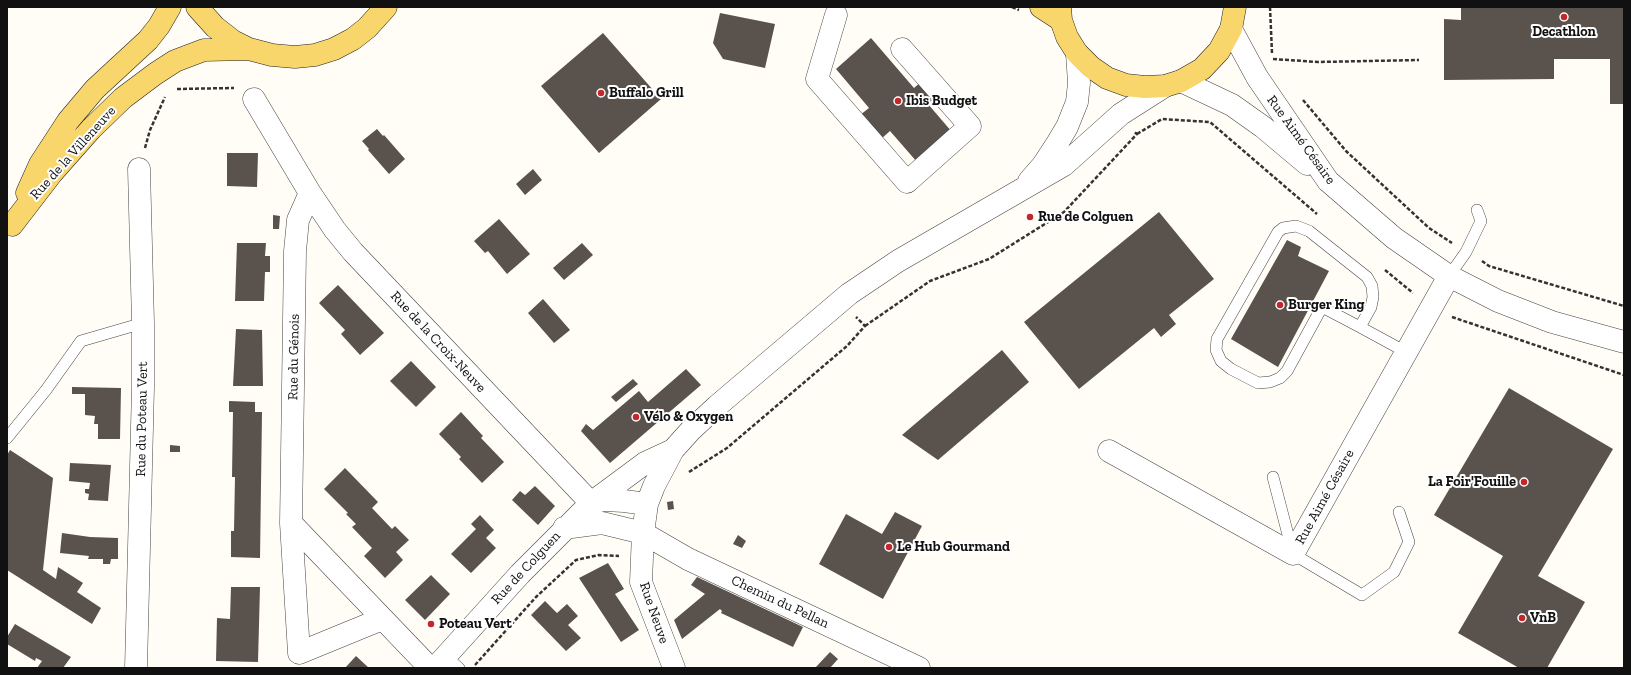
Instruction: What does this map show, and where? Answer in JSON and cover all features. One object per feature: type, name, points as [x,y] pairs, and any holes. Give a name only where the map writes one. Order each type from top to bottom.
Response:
[{"type":"main road","name":"Rue de la Villeneuve","points":[[9,229],[40,164],[68,121],[95,89],[148,40],[159,26],[170,7]]},
{"type":"main road","points":[[197,7],[215,27],[233,41],[249,49],[272,55],[295,57],[314,55],[334,49],[353,39],[385,11]]},
{"type":"main road","points":[[1041,7],[1060,13],[1067,37],[1077,53],[1091,67],[1107,78],[1126,85],[1145,87],[1173,83],[1202,69],[1219,51],[1231,29],[1235,7]]},
{"type":"main road","name":"Rue de la Villeneuve","points":[[9,229],[52,173],[91,129],[123,98],[175,61],[204,50],[249,49]]},
{"type":"street","points":[[836,15],[817,79],[907,182],[970,126],[902,49]]},
{"type":"street","name":"Rue Aimé Césaire","points":[[1231,29],[1257,77],[1328,181],[1394,238],[1449,276],[1498,301],[1552,322],[1624,342]]},
{"type":"street","points":[[1023,188],[1043,165],[1067,127],[1077,102],[1079,83],[1077,53]]},
{"type":"street","points":[[643,533],[650,495],[673,450],[691,430],[718,406],[842,300],[898,261],[1023,188],[1050,175],[1064,165],[1121,114],[1173,83],[1232,105],[1263,127],[1328,181]]},
{"type":"street","name":"Rue de la Croix-Neuve","points":[[254,98],[310,193],[335,230],[353,252],[591,503]]},
{"type":"street","name":"Rue du Poteau Vert","points":[[136,668],[143,323],[139,169]]},
{"type":"street","name":"Rue du Génois","points":[[310,193],[298,220],[295,251],[291,523],[299,653],[382,619]]},
{"type":"street","name":"Rue Aimé Césaire","points":[[1109,451],[1293,554],[1449,276]]},
{"type":"street","points":[[564,528],[591,503],[645,463],[673,450]]},
{"type":"street","points":[[591,503],[650,495]]},
{"type":"street","points":[[291,523],[382,619],[442,665]]},
{"type":"street","name":"Rue de Colguen","points":[[442,665],[520,574],[564,528],[602,523],[643,533]]},
{"type":"street","name":"Rue Neuve","points":[[643,533],[641,582],[674,668]]},
{"type":"street","name":"Chemin du Pellan","points":[[643,533],[688,559],[919,668]]},
{"type":"lane","points":[[1449,276],[1466,252],[1481,221],[1477,210]]},
{"type":"lane","points":[[1360,327],[1371,307],[1373,297],[1372,286],[1367,277],[1309,230],[1296,226],[1283,228],[1275,237],[1217,339],[1216,350],[1221,361],[1231,369],[1258,383],[1270,382],[1280,378],[1287,371],[1322,307],[1406,352]]},
{"type":"lane","points":[[7,438],[46,390],[81,341],[143,323]]},
{"type":"lane","points":[[1273,477],[1293,554],[1362,595],[1394,572],[1408,542],[1400,512]]},
{"type":"path","points":[[1270,7],[1273,59],[1276,64]]},
{"type":"path","points":[[1273,59],[1318,62],[1419,60]]},
{"type":"path","points":[[176,89],[234,88],[254,98]]},
{"type":"path","points":[[139,169],[150,130],[166,96]]},
{"type":"path","points":[[1301,98],[1346,151],[1429,228],[1466,252],[1489,266],[1624,306]]},
{"type":"path","points":[[650,495],[727,448],[847,346],[865,326],[930,281],[989,259],[1064,212],[1137,134],[1162,119],[1210,122]]},
{"type":"path","points":[[1113,121],[1137,134]]},
{"type":"path","points":[[842,300],[865,326]]},
{"type":"path","name":"Rue de Colguen","points":[[472,668],[536,597],[576,560],[599,555],[641,557]]},
{"type":"building","points":[[1461,7],[1624,7],[1624,104],[1610,104],[1610,59],[1554,59],[1554,79],[1444,80],[1444,19],[1461,20]]},
{"type":"building","points":[[720,13],[775,24],[765,68],[723,59],[713,43]]},
{"type":"building","name":"Buffalo Grill","points":[[603,33],[661,99],[599,153],[541,86]]},
{"type":"building","name":"Ibis Budget","points":[[871,38],[914,88],[922,81],[936,97],[928,104],[952,132],[917,162],[890,131],[881,139],[860,115],[869,108],[836,69]]},
{"type":"building","points":[[377,129],[405,159],[389,174],[362,141]]},
{"type":"building","points":[[227,153],[258,153],[257,187],[227,186]]},
{"type":"building","points":[[533,169],[542,180],[525,195],[516,184]]},
{"type":"building","points":[[1159,212],[1214,279],[1169,315],[1176,324],[1161,337],[1154,328],[1079,389],[1024,322]]},
{"type":"building","points":[[273,215],[280,216],[279,229],[273,229]]},
{"type":"building","points":[[499,219],[530,254],[507,274],[488,251],[485,253],[474,241]]},
{"type":"building","name":"Burger King","points":[[1287,240],[1301,247],[1298,256],[1329,271],[1278,367],[1231,339]]},
{"type":"building","points":[[237,243],[266,243],[265,256],[270,256],[270,272],[265,272],[264,301],[235,301]]},
{"type":"building","points":[[582,243],[593,255],[564,280],[553,268]]},
{"type":"building","points":[[338,285],[384,333],[360,355],[341,334],[345,330],[319,303]]},
{"type":"building","points":[[543,299],[570,330],[554,343],[528,313]]},
{"type":"building","points":[[236,329],[262,330],[263,386],[233,386]]},
{"type":"building","points":[[1002,350],[1029,382],[938,460],[902,435]]},
{"type":"building","points":[[411,361],[436,387],[416,407],[390,381]]},
{"type":"building","name":"Vélo & Oxygen","points":[[686,369],[701,385],[610,463],[581,431],[586,424],[593,430],[639,391],[648,402]]},
{"type":"building","points":[[633,379],[638,384],[616,402],[611,397]]},
{"type":"building","points":[[72,387],[121,388],[120,439],[98,439],[98,424],[94,424],[95,416],[85,415],[85,394],[72,394]]},
{"type":"building","name":"La Foir'Fouille","points":[[1509,388],[1613,449],[1538,576],[1585,602],[1547,668],[1519,668],[1458,633],[1503,556],[1434,515]]},
{"type":"building","points":[[229,401],[255,402],[255,412],[262,412],[260,558],[231,557],[231,531],[234,531],[235,477],[232,477],[233,412],[229,412]]},
{"type":"building","points":[[461,412],[483,436],[481,438],[504,462],[482,483],[459,459],[461,457],[439,434]]},
{"type":"building","points":[[170,445],[180,446],[180,452],[170,452]]},
{"type":"building","points":[[10,450],[53,478],[43,570],[56,579],[58,567],[83,583],[77,592],[101,608],[92,624],[7,570],[7,455]]},
{"type":"building","points":[[70,463],[111,465],[108,501],[88,500],[89,494],[85,493],[85,489],[89,489],[90,483],[69,481]]},
{"type":"building","points":[[345,468],[378,502],[372,508],[392,529],[395,526],[409,540],[396,552],[403,560],[385,578],[364,556],[372,548],[352,527],[356,524],[346,514],[348,513],[324,489]]},
{"type":"building","points":[[535,486],[555,506],[538,525],[512,500],[520,491],[525,495]]},
{"type":"building","points":[[673,501],[674,509],[668,510],[667,502]]},
{"type":"building","points":[[895,512],[922,526],[883,599],[819,564],[846,514],[882,534]]},
{"type":"building","points":[[480,515],[494,530],[486,538],[496,548],[471,573],[451,554],[476,529],[471,524]]},
{"type":"building","points":[[62,533],[90,537],[118,538],[118,559],[111,559],[110,564],[103,564],[103,559],[88,559],[89,556],[60,553]]},
{"type":"building","points":[[738,535],[746,541],[742,548],[733,544]]},
{"type":"building","points":[[608,563],[624,589],[615,594],[639,630],[621,642],[579,578]]},
{"type":"building","points":[[431,575],[450,594],[425,620],[405,600]]},
{"type":"building","points":[[697,577],[803,627],[793,647],[721,613],[722,611],[720,609],[682,639],[674,620],[705,594],[691,585]]},
{"type":"building","points":[[231,587],[260,587],[258,662],[216,661],[217,618],[230,619]]},
{"type":"building","points":[[545,601],[557,613],[567,604],[578,616],[568,625],[581,638],[566,651],[531,615]]},
{"type":"building","points":[[15,624],[71,657],[63,668],[37,668],[42,661],[36,658],[35,661],[7,644],[7,637]]},
{"type":"building","points":[[830,652],[838,659],[830,668],[815,668]]},
{"type":"building","points":[[356,656],[369,668],[345,668]]},
{"type":"place","name":"Decathlon","points":[[1564,17]]},
{"type":"place","name":"Buffalo Grill","points":[[601,93]]},
{"type":"place","name":"Ibis Budget","points":[[898,101]]},
{"type":"place","name":"Rue de Colguen","points":[[1030,217]]},
{"type":"place","name":"Burger King","points":[[1280,305]]},
{"type":"place","name":"Vélo & Oxygen","points":[[636,417]]},
{"type":"place","name":"La Foir'Fouille","points":[[1524,482]]},
{"type":"place","name":"Le Hub Gourmand","points":[[889,547]]},
{"type":"place","name":"VnB","points":[[1522,618]]},
{"type":"place","name":"Poteau Vert","points":[[431,624]]}]
